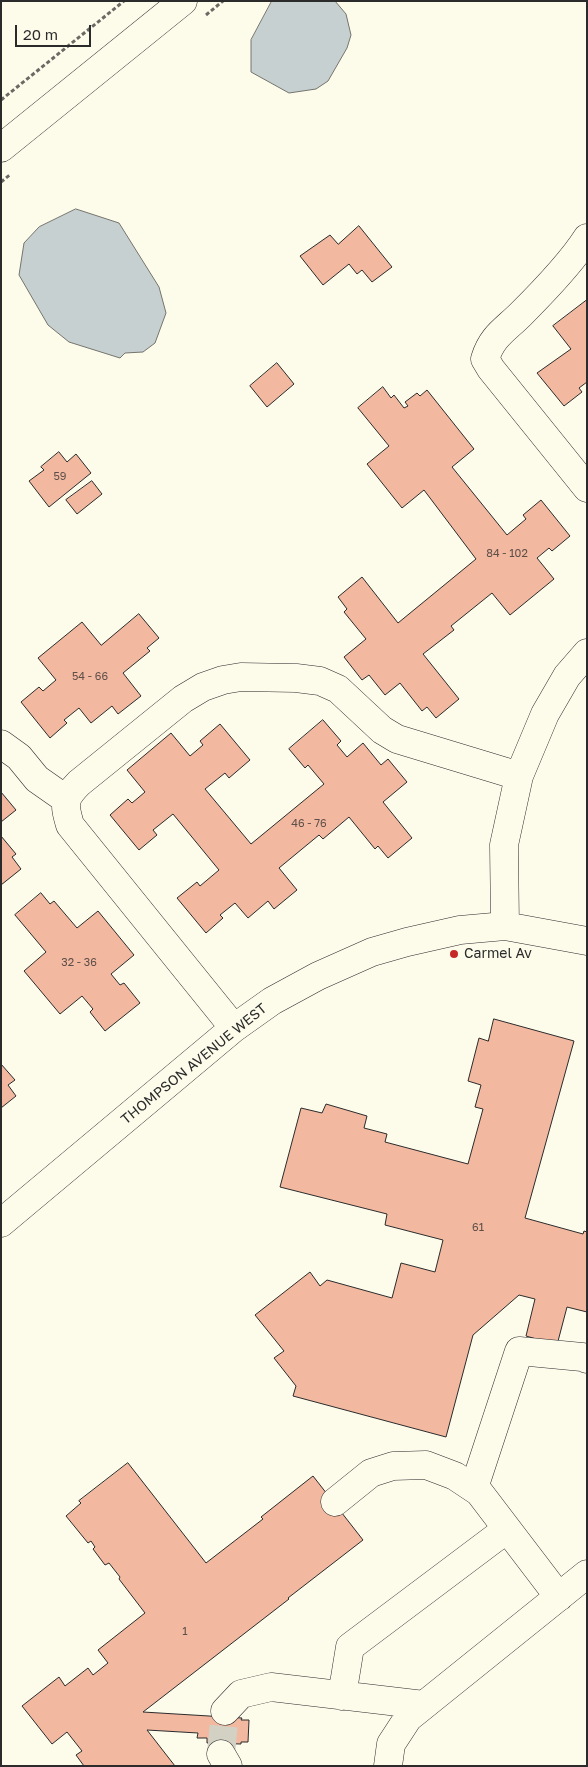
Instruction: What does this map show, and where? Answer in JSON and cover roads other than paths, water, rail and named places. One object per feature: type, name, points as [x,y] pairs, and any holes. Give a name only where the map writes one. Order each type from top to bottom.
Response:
[{"type":"street","points":[[1,148],[183,1]]},
{"type":"street","points":[[587,238],[579,251],[520,315],[497,335],[489,346],[485,359],[587,488]]},
{"type":"street","points":[[506,926],[504,845],[519,776],[545,714],[567,676],[587,653]]},
{"type":"street","points":[[234,1028],[70,825],[65,808],[69,793],[79,783],[183,699],[203,687],[223,680],[241,678],[296,678],[320,682],[338,689],[382,730],[397,739],[519,776]]},
{"type":"street","points":[[1,744],[19,757],[37,779],[67,800]]},
{"type":"street","name":"THOMPSON AVENUE WEST","points":[[1,1223],[234,1028],[272,1001],[318,976],[372,952],[460,930],[506,926],[587,941]]},
{"type":"street","points":[[474,1488],[519,1351],[582,1357],[587,1360]]},
{"type":"street","points":[[335,1502],[371,1473],[393,1466],[426,1465],[455,1476],[479,1492],[559,1596]]},
{"type":"street","points":[[342,1696],[350,1647],[507,1529]]},
{"type":"street","points":[[388,1766],[391,1744],[408,1718],[587,1574]]},
{"type":"street","points":[[225,1712],[241,1694],[271,1688],[424,1705]]},
{"type":"tunnel","points":[[221,1754],[225,1711]]},
{"type":"place","name":"Carmel Av","points":[[454,954]]}]
